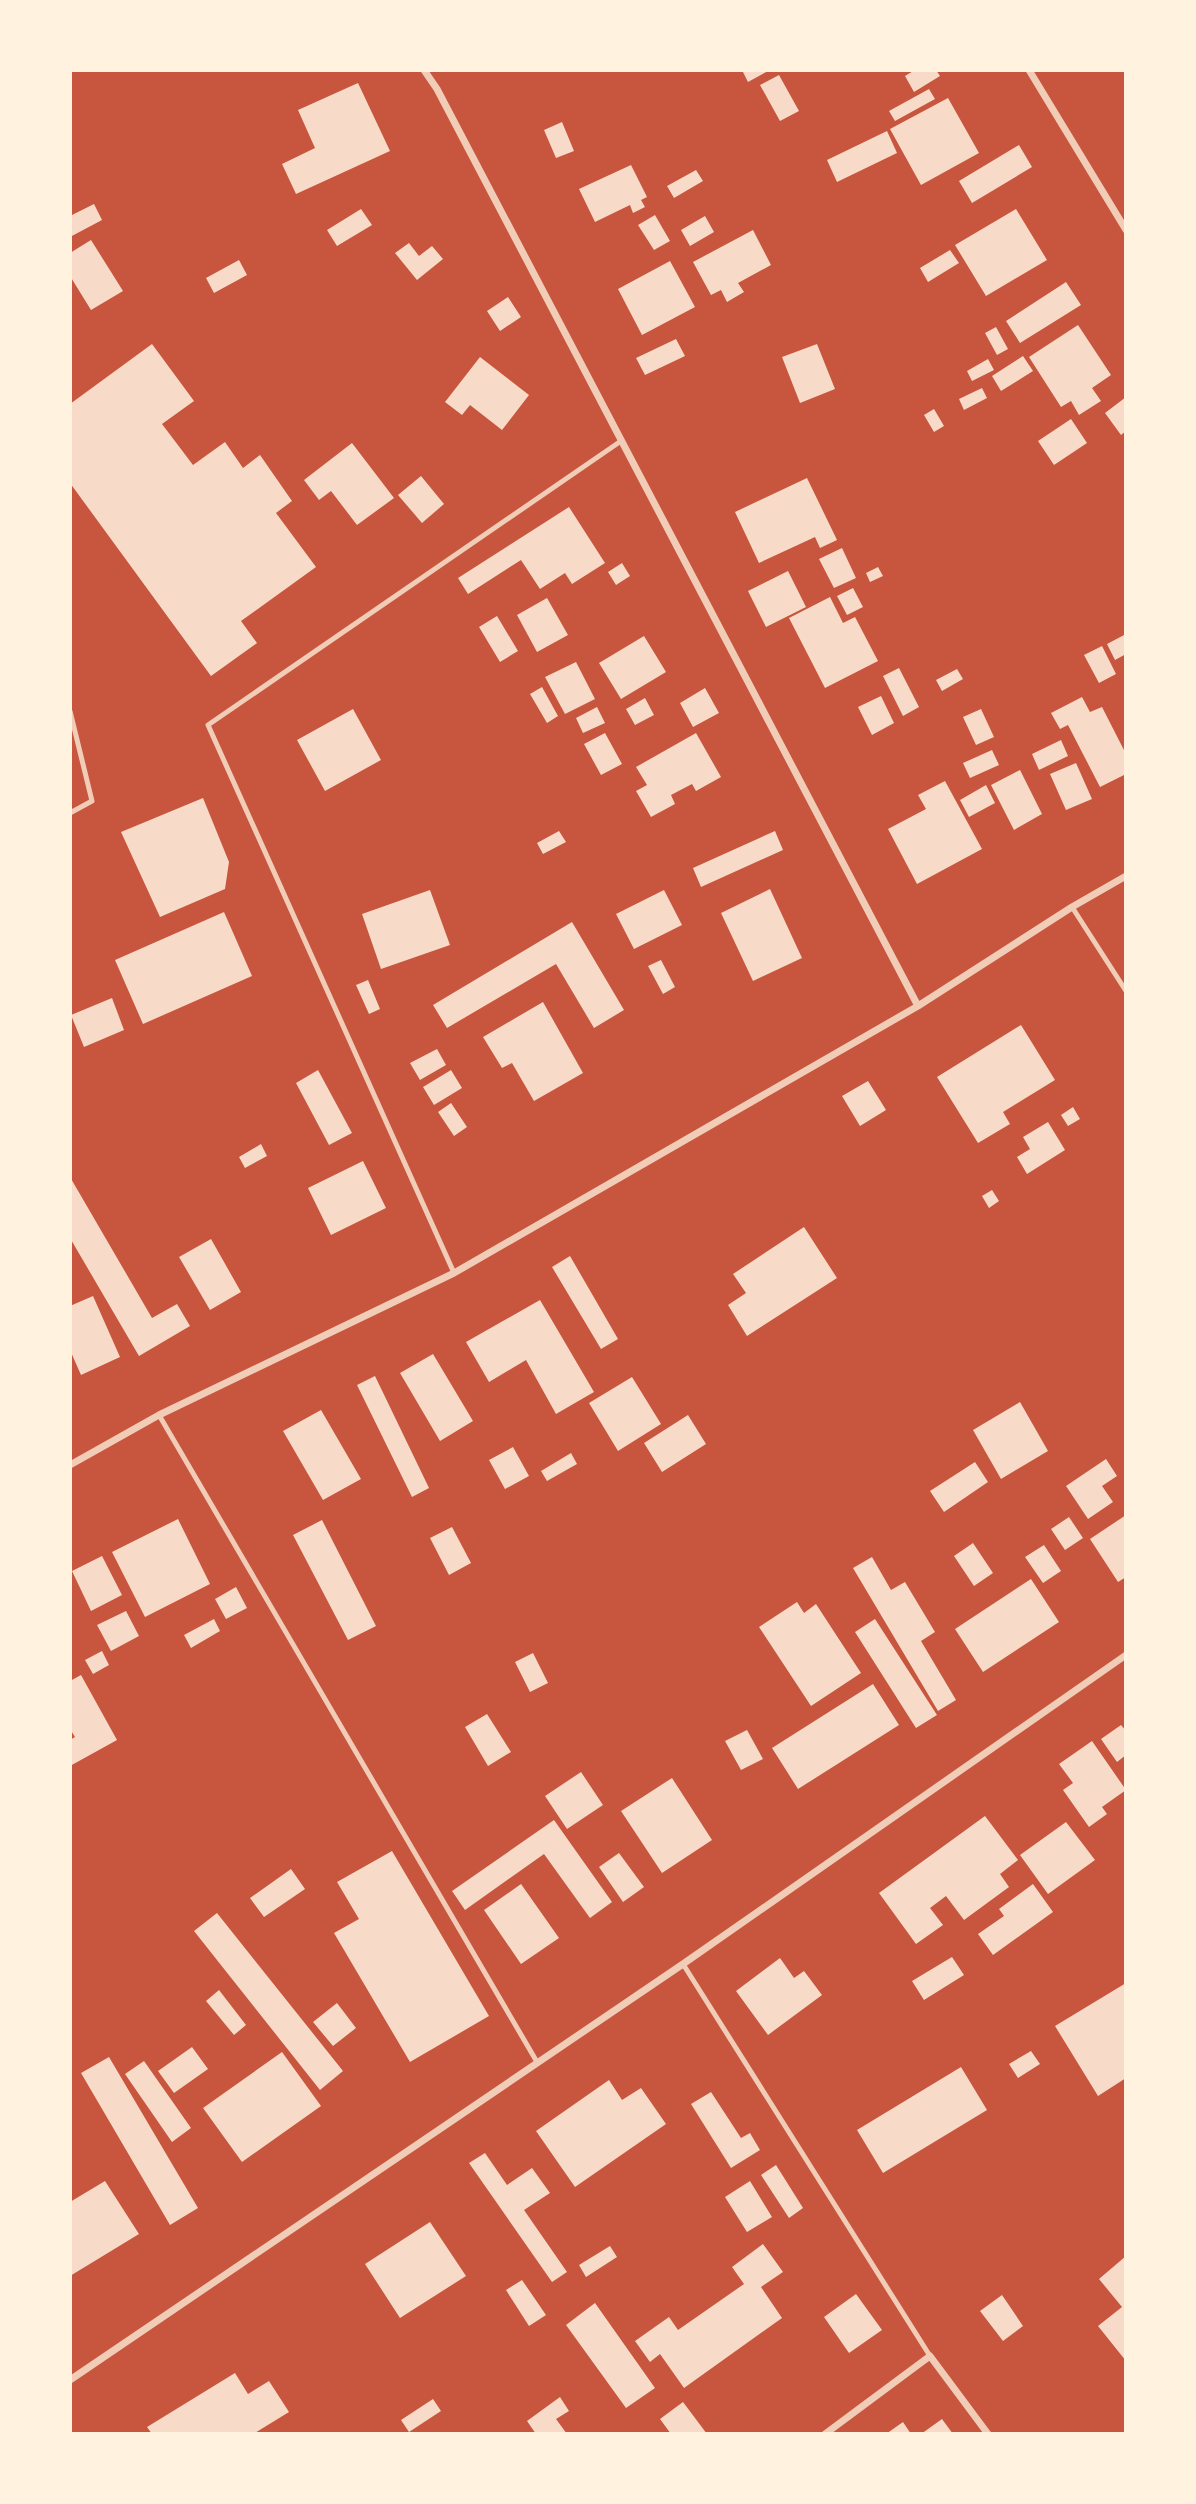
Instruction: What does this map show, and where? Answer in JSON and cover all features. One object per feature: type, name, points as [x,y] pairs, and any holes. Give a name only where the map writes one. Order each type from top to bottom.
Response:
[{"type":"street","points":[[424,70],[437,89],[918,1006]]},
{"type":"street","points":[[1029,70],[1126,230]]},
{"type":"street","points":[[70,1465],[159,1415],[454,1273],[918,1006],[1072,907],[1126,876]]},
{"type":"street","points":[[70,2380],[683,1964],[1126,1655]]},
{"type":"street","points":[[824,2434],[930,2356],[988,2434]]},
{"type":"lane","points":[[454,1273],[208,725],[621,441]]},
{"type":"lane","points":[[70,711],[92,801],[70,813]]},
{"type":"lane","points":[[1072,907],[1126,991]]},
{"type":"lane","points":[[159,1415],[537,2062]]},
{"type":"lane","points":[[683,1964],[930,2356]]},
{"type":"building","points":[[742,70],[770,70],[748,82]]},
{"type":"building","points":[[915,70],[936,70],[940,76],[914,92],[905,76]]},
{"type":"building","points":[[779,75],[799,111],[780,121],[760,85]]},
{"type":"building","points":[[358,83],[390,151],[296,194],[282,164],[315,148],[298,110]]},
{"type":"building","points":[[929,89],[935,99],[895,121],[889,111]]},
{"type":"building","points":[[948,98],[979,153],[921,185],[890,129]]},
{"type":"building","points":[[562,122],[574,151],[556,158],[544,130]]},
{"type":"building","points":[[887,131],[897,153],[837,182],[827,160]]},
{"type":"building","points":[[1019,145],[1032,167],[972,203],[959,181]]},
{"type":"building","points":[[631,165],[647,197],[641,200],[645,207],[633,213],[630,205],[595,222],[579,189]]},
{"type":"building","points":[[696,170],[703,181],[674,198],[667,186]]},
{"type":"building","points":[[94,204],[102,220],[70,237],[70,216]]},
{"type":"building","points":[[361,209],[372,225],[337,246],[327,230]]},
{"type":"building","points":[[1016,209],[1047,260],[986,296],[955,245]]},
{"type":"building","points":[[655,215],[670,241],[654,250],[638,225]]},
{"type":"building","points":[[705,216],[714,232],[690,246],[681,230]]},
{"type":"building","points":[[753,230],[771,265],[738,283],[744,292],[727,302],[721,290],[711,295],[693,262]]},
{"type":"building","points":[[91,240],[123,291],[91,310],[70,276],[70,253]]},
{"type":"building","points":[[409,243],[419,256],[432,246],[443,259],[417,280],[395,253]]},
{"type":"building","points":[[950,250],[959,263],[928,282],[920,268]]},
{"type":"building","points":[[239,260],[247,275],[214,293],[206,278]]},
{"type":"building","points":[[670,261],[695,307],[642,335],[618,289]]},
{"type":"building","points":[[1066,282],[1081,305],[1020,343],[1006,321]]},
{"type":"building","points":[[508,297],[521,317],[500,331],[487,311]]},
{"type":"building","points":[[1078,325],[1111,375],[1092,388],[1101,401],[1079,415],[1071,401],[1061,407],[1029,357]]},
{"type":"building","points":[[996,327],[1008,349],[997,355],[985,333]]},
{"type":"building","points":[[676,339],[685,356],[645,375],[636,358]]},
{"type":"building","points":[[152,344],[194,401],[162,424],[193,465],[225,442],[243,468],[260,455],[292,501],[276,513],[316,567],[241,621],[257,643],[211,676],[70,483],[70,404]]},
{"type":"building","points":[[817,344],[835,389],[800,403],[782,357]]},
{"type":"building","points":[[1023,356],[1033,371],[1001,391],[992,376]]},
{"type":"building","points":[[480,357],[529,395],[502,430],[470,405],[462,415],[445,402]]},
{"type":"building","points":[[988,359],[994,370],[972,381],[967,371]]},
{"type":"building","points":[[982,388],[987,398],[964,410],[959,399]]},
{"type":"building","points":[[1126,397],[1126,431],[1121,435],[1105,413]]},
{"type":"building","points":[[934,409],[944,426],[934,432],[924,415]]},
{"type":"building","points":[[1071,419],[1087,443],[1054,465],[1038,441]]},
{"type":"building","points":[[352,443],[394,498],[357,525],[331,491],[319,500],[304,480]]},
{"type":"building","points":[[421,476],[444,504],[422,523],[398,495]]},
{"type":"building","points":[[807,478],[837,540],[820,548],[815,537],[759,563],[735,512]]},
{"type":"building","points":[[569,507],[605,563],[572,584],[565,573],[540,589],[521,560],[468,594],[458,578]]},
{"type":"building","points":[[842,548],[856,578],[834,588],[819,559]]},
{"type":"building","points":[[622,563],[630,576],[616,585],[608,572]]},
{"type":"building","points":[[878,567],[883,576],[870,582],[866,573]]},
{"type":"building","points":[[788,571],[806,607],[766,627],[748,591]]},
{"type":"building","points":[[853,588],[863,607],[847,615],[837,596]]},
{"type":"building","points":[[830,597],[843,623],[855,617],[878,661],[825,688],[789,618]]},
{"type":"building","points":[[547,598],[568,635],[537,652],[517,615]]},
{"type":"building","points":[[497,616],[518,651],[500,662],[479,627]]},
{"type":"building","points":[[1126,634],[1126,654],[1115,660],[1107,644]]},
{"type":"building","points":[[644,636],[666,672],[621,699],[599,663]]},
{"type":"building","points":[[1102,646],[1116,674],[1099,683],[1084,655]]},
{"type":"building","points":[[576,662],[595,699],[565,714],[545,677]]},
{"type":"building","points":[[899,668],[919,707],[903,716],[883,676]]},
{"type":"building","points":[[957,669],[963,679],[942,691],[936,680]]},
{"type":"building","points":[[542,687],[558,716],[547,723],[530,694]]},
{"type":"building","points":[[705,688],[719,713],[693,727],[680,703]]},
{"type":"building","points":[[881,696],[894,723],[872,735],[858,707]]},
{"type":"building","points":[[1082,697],[1090,712],[1102,707],[1126,754],[1126,774],[1100,787],[1068,725],[1060,729],[1051,713]]},
{"type":"building","points":[[645,698],[654,715],[635,725],[626,709]]},
{"type":"building","points":[[597,707],[605,723],[583,733],[576,718]]},
{"type":"building","points":[[353,709],[381,760],[325,791],[297,740]]},
{"type":"building","points":[[981,709],[994,737],[976,745],[963,717]]},
{"type":"building","points":[[605,733],[622,764],[601,775],[584,744]]},
{"type":"building","points":[[696,733],[721,777],[696,791],[692,784],[671,795],[675,804],[651,817],[636,791],[647,785],[636,767]]},
{"type":"building","points":[[1061,740],[1068,756],[1039,770],[1032,754]]},
{"type":"building","points":[[992,750],[999,765],[970,778],[963,763]]},
{"type":"building","points":[[1076,763],[1092,799],[1066,810],[1050,774]]},
{"type":"building","points":[[1020,770],[1042,814],[1014,830],[991,785]]},
{"type":"building","points":[[945,781],[982,849],[917,884],[888,829],[926,809],[918,795]]},
{"type":"building","points":[[986,785],[995,803],[969,817],[960,800]]},
{"type":"building","points":[[203,798],[229,862],[225,889],[160,917],[121,832]]},
{"type":"building","points":[[559,831],[566,842],[543,854],[537,843]]},
{"type":"building","points":[[775,831],[783,850],[701,887],[693,868]]},
{"type":"building","points":[[770,889],[802,958],[753,981],[721,913]]},
{"type":"building","points":[[430,890],[450,945],[381,969],[362,914]]},
{"type":"building","points":[[664,890],[682,925],[634,949],[616,914]]},
{"type":"building","points":[[224,912],[252,976],[143,1024],[115,960]]},
{"type":"building","points":[[572,922],[624,1010],[594,1028],[556,964],[447,1028],[433,1005]]},
{"type":"building","points":[[661,960],[675,987],[663,994],[648,966]]},
{"type":"building","points":[[368,980],[380,1009],[369,1014],[356,985]]},
{"type":"building","points":[[112,998],[124,1030],[84,1047],[71,1015]]},
{"type":"building","points":[[543,1002],[583,1073],[534,1101],[512,1063],[502,1068],[483,1037]]},
{"type":"building","points":[[1021,1025],[1055,1080],[1003,1112],[1010,1124],[978,1143],[937,1077]]},
{"type":"building","points":[[437,1049],[446,1065],[420,1080],[410,1063]]},
{"type":"building","points":[[318,1070],[352,1133],[329,1145],[296,1083]]},
{"type":"building","points":[[451,1070],[462,1088],[434,1105],[423,1087]]},
{"type":"building","points":[[868,1081],[886,1110],[860,1126],[842,1096]]},
{"type":"building","points":[[451,1103],[467,1127],[454,1136],[438,1112]]},
{"type":"building","points":[[1073,1107],[1080,1119],[1068,1126],[1061,1115]]},
{"type":"building","points":[[1048,1122],[1065,1150],[1027,1174],[1017,1157],[1030,1149],[1023,1137]]},
{"type":"building","points":[[261,1144],[267,1156],[245,1168],[239,1157]]},
{"type":"building","points":[[363,1161],[386,1208],[331,1235],[308,1188]]},
{"type":"building","points":[[70,1177],[152,1318],[177,1304],[190,1326],[139,1356],[70,1238]]},
{"type":"building","points":[[992,1190],[999,1201],[989,1208],[982,1196]]},
{"type":"building","points":[[804,1227],[837,1278],[747,1336],[728,1305],[746,1293],[733,1274]]},
{"type":"building","points":[[211,1239],[241,1292],[210,1310],[179,1257]]},
{"type":"building","points":[[570,1256],[618,1339],[601,1349],[552,1267]]},
{"type":"building","points":[[93,1296],[120,1357],[81,1375],[70,1350],[70,1306]]},
{"type":"building","points":[[540,1300],[594,1392],[556,1414],[526,1360],[489,1382],[466,1342]]},
{"type":"building","points":[[433,1354],[473,1421],[440,1441],[400,1373]]},
{"type":"building","points":[[375,1376],[429,1488],[412,1497],[357,1385]]},
{"type":"building","points":[[632,1377],[661,1424],[618,1451],[589,1403]]},
{"type":"building","points":[[1020,1402],[1048,1451],[1001,1479],[973,1430]]},
{"type":"building","points":[[321,1410],[361,1479],[323,1500],[283,1431]]},
{"type":"building","points":[[688,1415],[706,1444],[662,1472],[644,1443]]},
{"type":"building","points":[[513,1447],[529,1476],[505,1489],[489,1460]]},
{"type":"building","points":[[571,1453],[577,1464],[547,1481],[541,1471]]},
{"type":"building","points":[[1106,1459],[1117,1476],[1102,1486],[1113,1502],[1088,1519],[1066,1486]]},
{"type":"building","points":[[975,1462],[988,1482],[944,1512],[930,1491]]},
{"type":"building","points":[[1126,1515],[1126,1577],[1118,1582],[1090,1539]]},
{"type":"building","points":[[1069,1517],[1083,1538],[1065,1550],[1051,1529]]},
{"type":"building","points":[[178,1519],[210,1584],[145,1617],[112,1552]]},
{"type":"building","points":[[322,1520],[376,1626],[348,1640],[293,1535]]},
{"type":"building","points":[[452,1527],[471,1563],[449,1575],[430,1538]]},
{"type":"building","points":[[973,1543],[993,1573],[974,1586],[954,1556]]},
{"type":"building","points":[[1044,1545],[1061,1571],[1043,1583],[1025,1557]]},
{"type":"building","points":[[102,1556],[122,1595],[91,1611],[72,1571]]},
{"type":"building","points":[[872,1557],[891,1590],[905,1582],[935,1632],[921,1641],[956,1700],[938,1711],[853,1568]]},
{"type":"building","points":[[1031,1579],[1059,1622],[983,1672],[955,1629]]},
{"type":"building","points":[[236,1587],[247,1608],[226,1619],[215,1599]]},
{"type":"building","points":[[797,1602],[804,1613],[816,1604],[861,1673],[811,1706],[759,1627]]},
{"type":"building","points":[[126,1611],[139,1636],[111,1651],[97,1625]]},
{"type":"building","points":[[214,1619],[220,1631],[191,1648],[184,1635]]},
{"type":"building","points":[[875,1619],[937,1715],[916,1728],[855,1632]]},
{"type":"building","points":[[102,1651],[109,1665],[93,1674],[85,1660]]},
{"type":"building","points":[[533,1653],[548,1683],[530,1692],[515,1662]]},
{"type":"building","points":[[81,1675],[117,1740],[70,1766],[70,1740],[75,1737],[70,1729],[70,1681]]},
{"type":"building","points":[[873,1684],[899,1725],[798,1789],[772,1748]]},
{"type":"building","points":[[487,1714],[511,1752],[488,1766],[465,1727]]},
{"type":"building","points":[[1121,1725],[1126,1731],[1126,1755],[1117,1762],[1101,1739]]},
{"type":"building","points":[[747,1730],[763,1759],[741,1770],[725,1741]]},
{"type":"building","points":[[1092,1741],[1126,1790],[1102,1807],[1107,1814],[1089,1827],[1063,1790],[1073,1783],[1059,1764]]},
{"type":"building","points":[[581,1772],[603,1805],[567,1829],[545,1796]]},
{"type":"building","points":[[672,1778],[712,1840],[662,1873],[621,1811]]},
{"type":"building","points":[[985,1816],[1018,1860],[1000,1874],[1009,1887],[964,1920],[946,1896],[930,1908],[943,1925],[916,1944],[879,1893]]},
{"type":"building","points":[[554,1820],[612,1902],[590,1918],[544,1854],[465,1910],[452,1891]]},
{"type":"building","points":[[1066,1822],[1095,1860],[1048,1894],[1020,1855]]},
{"type":"building","points":[[392,1851],[489,2016],[410,2062],[334,1933],[359,1919],[337,1882]]},
{"type":"building","points":[[619,1853],[644,1887],[623,1902],[599,1867]]},
{"type":"building","points":[[291,1869],[305,1889],[264,1917],[250,1898]]},
{"type":"building","points":[[521,1884],[559,1938],[521,1964],[484,1910]]},
{"type":"building","points":[[1033,1884],[1053,1912],[993,1955],[978,1934],[1004,1916],[999,1909]]},
{"type":"building","points":[[217,1913],[343,2071],[320,2090],[194,1931]]},
{"type":"building","points":[[952,1957],[964,1975],[924,2000],[912,1981]]},
{"type":"building","points":[[780,1958],[794,1978],[804,1971],[822,1995],[768,2035],[736,1991]]},
{"type":"building","points":[[1126,1983],[1126,2078],[1098,2096],[1055,2026]]},
{"type":"building","points":[[219,1990],[246,2025],[234,2035],[206,2001]]},
{"type":"building","points":[[337,2003],[356,2028],[333,2046],[313,2022]]},
{"type":"building","points":[[192,2047],[208,2069],[174,2093],[158,2071]]},
{"type":"building","points":[[1031,2051],[1040,2064],[1018,2078],[1009,2064]]},
{"type":"building","points":[[282,2052],[321,2106],[242,2162],[203,2108]]},
{"type":"building","points":[[109,2057],[198,2208],[170,2225],[81,2073]]},
{"type":"building","points":[[144,2061],[191,2128],[172,2142],[125,2074]]},
{"type":"building","points":[[961,2067],[987,2110],[883,2173],[857,2130]]},
{"type":"building","points":[[609,2080],[622,2100],[641,2088],[666,2124],[575,2187],[536,2131]]},
{"type":"building","points":[[711,2092],[741,2138],[750,2133],[760,2150],[731,2168],[691,2104]]},
{"type":"building","points":[[485,2153],[507,2185],[532,2168],[550,2193],[524,2210],[567,2272],[552,2282],[469,2163]]},
{"type":"building","points":[[776,2165],[803,2208],[789,2218],[761,2175]]},
{"type":"building","points":[[105,2181],[139,2234],[70,2276],[70,2202]]},
{"type":"building","points":[[750,2181],[772,2217],[747,2232],[725,2197]]},
{"type":"building","points":[[430,2222],[466,2276],[400,2318],[365,2264]]},
{"type":"building","points":[[763,2244],[783,2272],[761,2287],[782,2318],[684,2388],[660,2354],[650,2362],[635,2341],[669,2317],[678,2330],[744,2284],[732,2267]]},
{"type":"building","points":[[610,2246],[617,2257],[586,2277],[579,2265]]},
{"type":"building","points":[[1126,2256],[1126,2361],[1098,2326],[1122,2307],[1099,2279]]},
{"type":"building","points":[[522,2280],[546,2315],[529,2326],[506,2290]]},
{"type":"building","points":[[856,2294],[882,2330],[849,2353],[824,2317]]},
{"type":"building","points":[[1002,2295],[1023,2326],[1003,2341],[980,2311]]},
{"type":"building","points":[[595,2303],[655,2388],[626,2408],[566,2325]]},
{"type":"building","points":[[235,2373],[248,2394],[269,2381],[289,2412],[253,2434],[152,2434],[147,2427]]},
{"type":"building","points":[[560,2397],[569,2411],[556,2419],[567,2434],[536,2434],[527,2421]]},
{"type":"building","points":[[433,2399],[441,2411],[409,2432],[401,2420]]},
{"type":"building","points":[[683,2402],[707,2434],[671,2434],[660,2419]]},
{"type":"building","points":[[942,2419],[953,2434],[921,2434]]},
{"type":"building","points":[[903,2422],[911,2434],[886,2434]]}]
